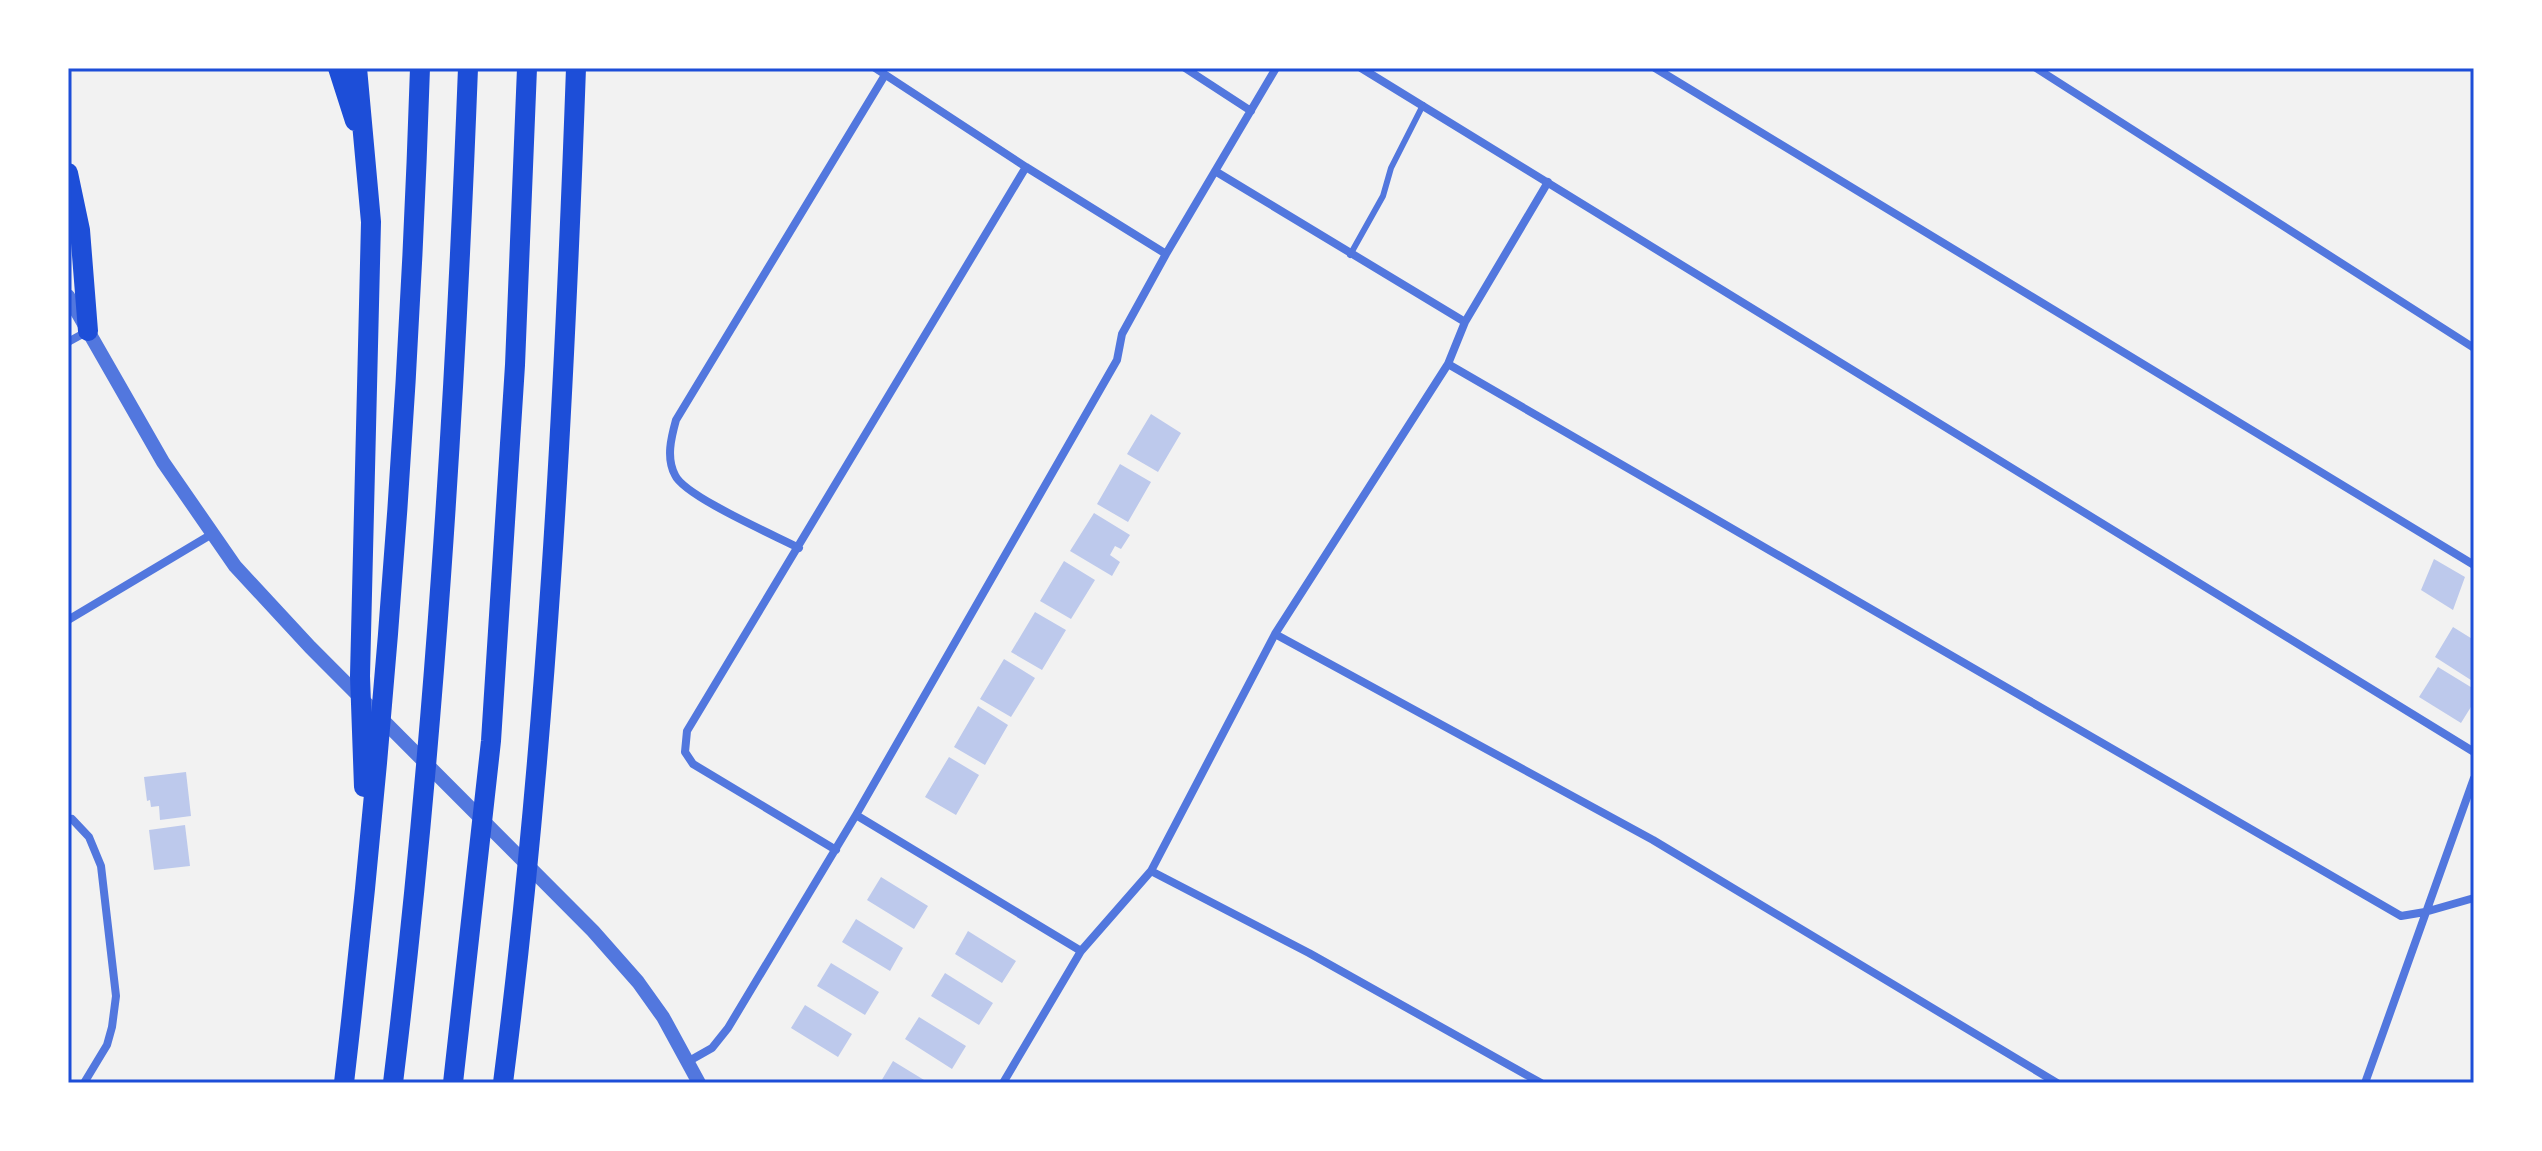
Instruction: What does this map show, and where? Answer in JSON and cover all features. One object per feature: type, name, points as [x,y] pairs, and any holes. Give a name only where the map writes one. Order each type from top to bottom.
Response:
[{"type":"highway","points":[[338,68],[366,156]]},
{"type":"highway","points":[[357,68],[371,235],[360,676],[367,873]]},
{"type":"highway","points":[[344,1083],[367,873],[406,391],[420,68]]},
{"type":"highway","points":[[393,1083],[432,712],[456,361],[468,68]]},
{"type":"highway","points":[[453,1083],[478,867],[496,664],[515,365],[527,68]]},
{"type":"highway","points":[[503,1083],[525,895],[545,647],[563,375],[576,68]]},
{"type":"highway","points":[[68,173],[80,230],[88,331]]},
{"type":"street","points":[[875,68],[1166,254]]},
{"type":"street","points":[[1185,68],[1251,111]]},
{"type":"street","points":[[689,1061],[712,1048],[720,1039],[836,850],[1117,360],[1122,334],[1166,254],[1276,68]]},
{"type":"street","points":[[1361,68],[2474,752]]},
{"type":"street","points":[[1655,68],[2474,565]]},
{"type":"street","points":[[2036,68],[2474,348]]},
{"type":"street","points":[[799,548],[682,488],[671,465],[672,433],[676,420],[885,75]]},
{"type":"street","points":[[836,850],[693,764],[685,752],[687,731],[1026,167]]},
{"type":"street","points":[[1215,171],[1465,322]]},
{"type":"street","points":[[1003,1083],[1081,951],[1151,871],[1275,634],[1448,364],[1465,322],[1548,182]]},
{"type":"street","points":[[68,296],[163,462],[235,566],[310,647],[593,931],[638,982],[663,1017],[699,1083]]},
{"type":"street","points":[[68,342],[88,331]]},
{"type":"street","points":[[1448,364],[2401,916],[2474,898]]},
{"type":"street","points":[[68,620],[212,534]]},
{"type":"street","points":[[1275,634],[1653,840],[2057,1083]]},
{"type":"street","points":[[2365,1083],[2474,778]]},
{"type":"street","points":[[856,815],[1081,951]]},
{"type":"street","points":[[72,819],[89,837],[101,866],[116,996],[107,1045],[84,1083]]},
{"type":"street","points":[[1151,871],[1323,960],[1541,1083]]},
{"type":"lane","points":[[1350,255],[1383,196],[1391,168],[1423,105]]},
{"type":"building","points":[[1151,414],[1181,433],[1158,472],[1127,454]]},
{"type":"building","points":[[1120,464],[1151,482],[1128,522],[1097,504]]},
{"type":"building","points":[[1094,513],[1130,535],[1121,549],[1115,546],[1110,555],[1120,562],[1112,576],[1070,551]]},
{"type":"building","points":[[2434,559],[2465,577],[2453,610],[2421,590]]},
{"type":"building","points":[[1064,561],[1095,580],[1071,619],[1040,601]]},
{"type":"building","points":[[1035,612],[1066,630],[1042,670],[1011,652]]},
{"type":"building","points":[[2453,627],[2474,640],[2474,682],[2435,657]]},
{"type":"building","points":[[1004,659],[1035,678],[1011,717],[980,699]]},
{"type":"building","points":[[2438,667],[2474,689],[2474,702],[2461,723],[2419,697]]},
{"type":"building","points":[[978,706],[1008,725],[985,765],[954,747]]},
{"type":"building","points":[[949,757],[979,775],[956,815],[925,797]]},
{"type":"building","points":[[186,772],[191,816],[160,820],[159,806],[151,807],[150,800],[147,801],[144,777]]},
{"type":"building","points":[[185,825],[190,866],[154,870],[149,830]]},
{"type":"building","points":[[881,877],[928,906],[914,929],[867,900]]},
{"type":"building","points":[[856,919],[903,948],[890,971],[842,942]]},
{"type":"building","points":[[968,931],[1016,961],[1002,983],[955,954]]},
{"type":"building","points":[[831,963],[879,992],[865,1015],[817,986]]},
{"type":"building","points":[[945,973],[993,1003],[979,1025],[931,996]]},
{"type":"building","points":[[805,1005],[852,1034],[838,1057],[791,1028]]},
{"type":"building","points":[[919,1017],[966,1046],[952,1069],[905,1039]]},
{"type":"building","points":[[893,1061],[929,1083],[880,1083]]}]
